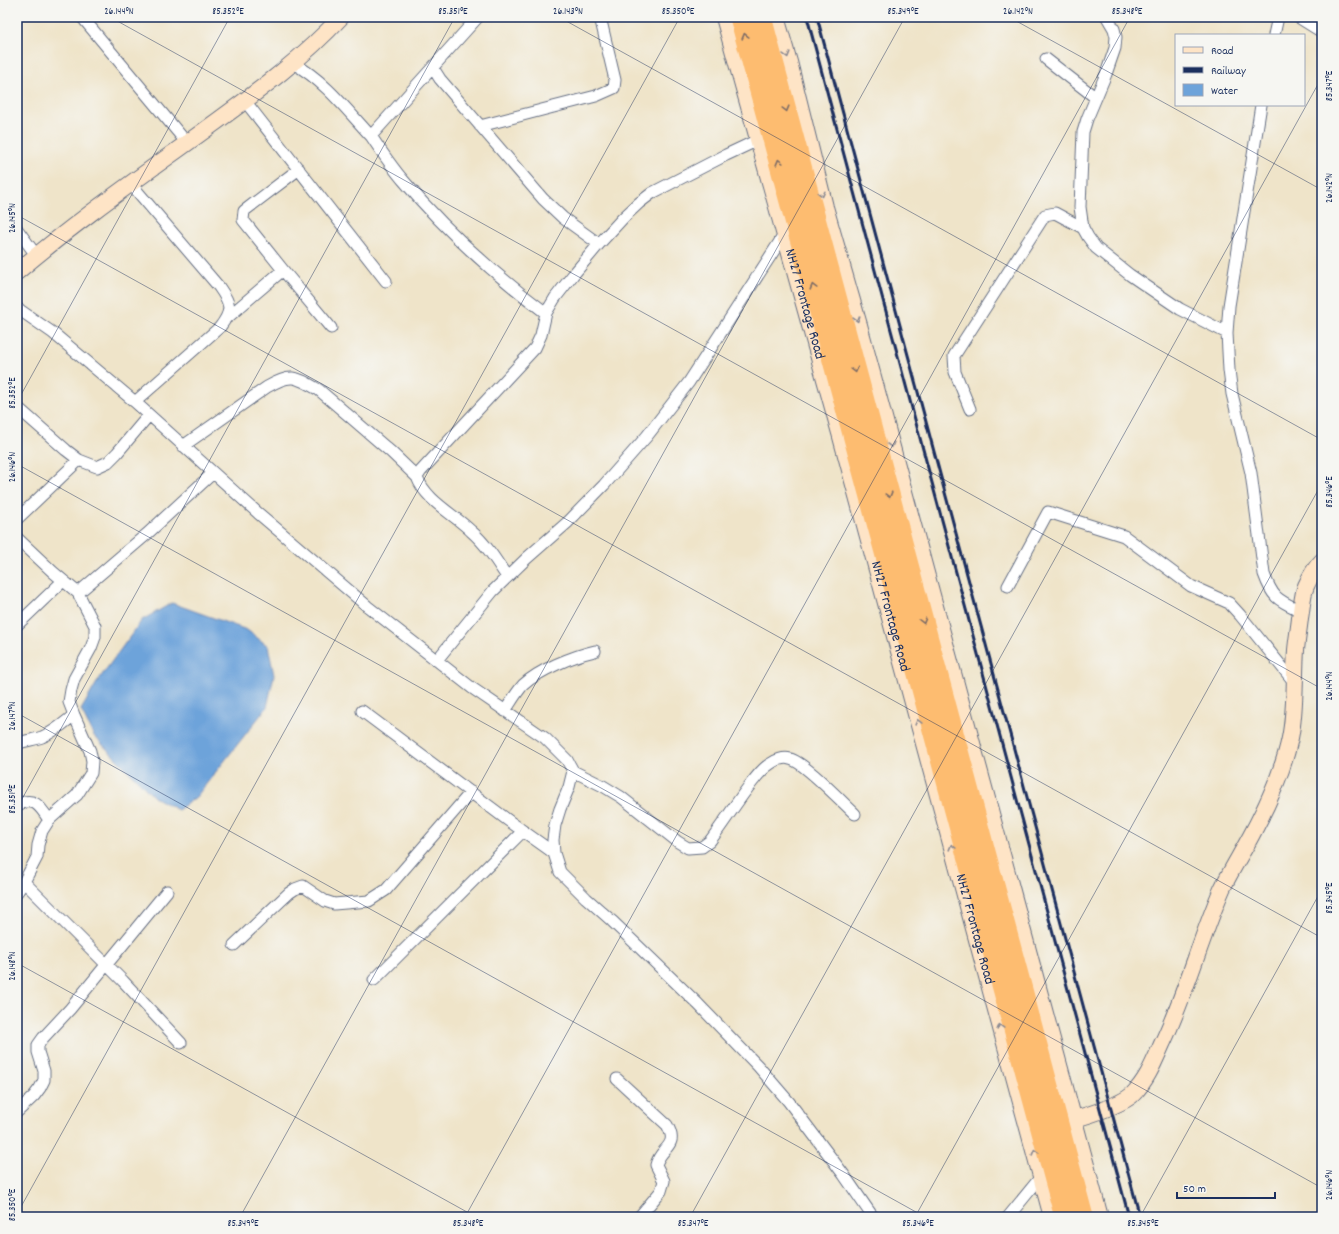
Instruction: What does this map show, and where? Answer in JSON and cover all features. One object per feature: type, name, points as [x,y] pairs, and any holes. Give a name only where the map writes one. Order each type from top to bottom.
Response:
[{"type":"highway","points":[[740,17],[1051,1159],[1064,1217]]},
{"type":"highway","points":[[761,17],[1065,1121],[1051,1159],[1083,1217]]},
{"type":"street","points":[[82,17],[187,143]]},
{"type":"street","points":[[17,272],[36,255],[245,101],[310,49],[341,17]]},
{"type":"street","points":[[371,136],[478,17]]},
{"type":"street","points":[[480,126],[596,96],[614,88],[615,80],[600,17]]},
{"type":"street","name":"NH27 Frontage Road","points":[[724,17],[838,426],[1051,1159],[1052,1217]]},
{"type":"street","points":[[776,17],[789,62],[825,207],[865,348],[1065,1121],[1100,1217]]},
{"type":"street","points":[[1107,17],[1114,29],[1116,37],[1115,48],[1083,132],[1080,207],[1083,228],[1096,248],[1135,279],[1180,309],[1227,333]]},
{"type":"street","points":[[1274,34],[1278,17]]},
{"type":"street","points":[[1298,17],[1322,32]]},
{"type":"street","points":[[1046,59],[1096,98]]},
{"type":"street","points":[[293,63],[308,71],[336,96],[371,136],[402,179],[440,221],[498,275],[546,313]]},
{"type":"street","points":[[433,68],[440,79],[543,199],[563,218],[599,244]]},
{"type":"street","points":[[245,101],[386,281]]},
{"type":"street","points":[[1261,106],[1229,306],[1227,333],[1229,370],[1232,394],[1251,473],[1264,574],[1270,588],[1279,600],[1301,611]]},
{"type":"street","points":[[417,477],[535,348],[541,336],[546,313],[555,298],[599,244],[623,218],[652,193],[758,140]]},
{"type":"street","points":[[299,170],[244,211],[243,220],[331,328]]},
{"type":"street","points":[[131,184],[219,287],[228,303],[228,317]]},
{"type":"street","points":[[970,408],[955,372],[954,356],[1045,215],[1055,213],[1083,228]]},
{"type":"street","points":[[17,228],[36,255]]},
{"type":"street","points":[[437,660],[507,577],[568,522],[604,485],[647,436],[689,382],[784,236]]},
{"type":"street","points":[[135,402],[220,327],[228,317],[283,270]]},
{"type":"street","points":[[17,308],[53,333],[135,402],[213,473],[361,601],[472,688],[545,738],[567,760],[573,771],[621,797],[678,842],[688,848],[702,848],[710,841],[760,773],[770,764],[790,758],[812,773],[855,814]]},
{"type":"street","points":[[183,446],[280,379],[293,377],[306,382],[319,390],[391,452],[417,477],[426,491],[450,515],[470,530],[489,549],[507,577]]},
{"type":"street","points":[[17,408],[79,460],[97,467],[108,462],[149,416]]},
{"type":"street","points":[[17,519],[79,460]]},
{"type":"street","points":[[78,593],[147,534],[213,473]]},
{"type":"street","points":[[1008,586],[1048,512],[1124,536],[1190,586],[1229,604],[1240,615],[1295,683]]},
{"type":"street","points":[[17,538],[78,593],[95,626],[95,637],[91,648],[74,679],[70,690],[70,702],[74,715],[90,750],[92,761],[91,773],[77,795],[49,820],[42,831],[38,845],[37,857],[17,892]]},
{"type":"street","points":[[1065,1121],[1110,1107],[1132,1096],[1144,1081],[1152,1066],[1175,1015],[1206,928],[1223,888],[1235,863],[1269,802],[1279,777],[1290,738],[1295,683],[1296,649],[1305,587],[1310,576],[1322,561]]},
{"type":"street","points":[[17,625],[63,581]]},
{"type":"street","points":[[505,711],[516,693],[532,679],[565,660],[595,651]]},
{"type":"street","points":[[362,711],[554,853]]},
{"type":"street","points":[[17,744],[49,733],[74,715]]},
{"type":"street","points":[[573,771],[569,787],[560,808],[553,840],[554,853],[560,872],[698,1004],[773,1083],[844,1175],[873,1217]]},
{"type":"street","points":[[234,945],[284,898],[295,889],[303,886],[325,901],[334,904],[370,901],[378,897],[386,890],[471,792]]},
{"type":"street","points":[[17,805],[24,801],[33,802],[41,807],[49,820]]},
{"type":"street","points":[[374,980],[523,831]]},
{"type":"street","points":[[24,882],[106,964],[181,1044]]},
{"type":"street","points":[[17,1112],[34,1096],[44,1080],[44,1071],[38,1052],[38,1045],[167,891]]},
{"type":"street","points":[[617,1079],[668,1125],[672,1132],[671,1143],[657,1159],[656,1165],[664,1181],[661,1191],[639,1217]]},
{"type":"street","points":[[1008,1217],[1051,1159]]},
{"type":"water","points":[[172,603],[247,630],[268,646],[274,675],[267,707],[196,797],[178,810],[154,797],[94,736],[81,710],[99,679],[142,620]]},
{"type":"railway","points":[[807,17],[1129,1217]]},
{"type":"railway","points":[[817,17],[1140,1217]]}]
